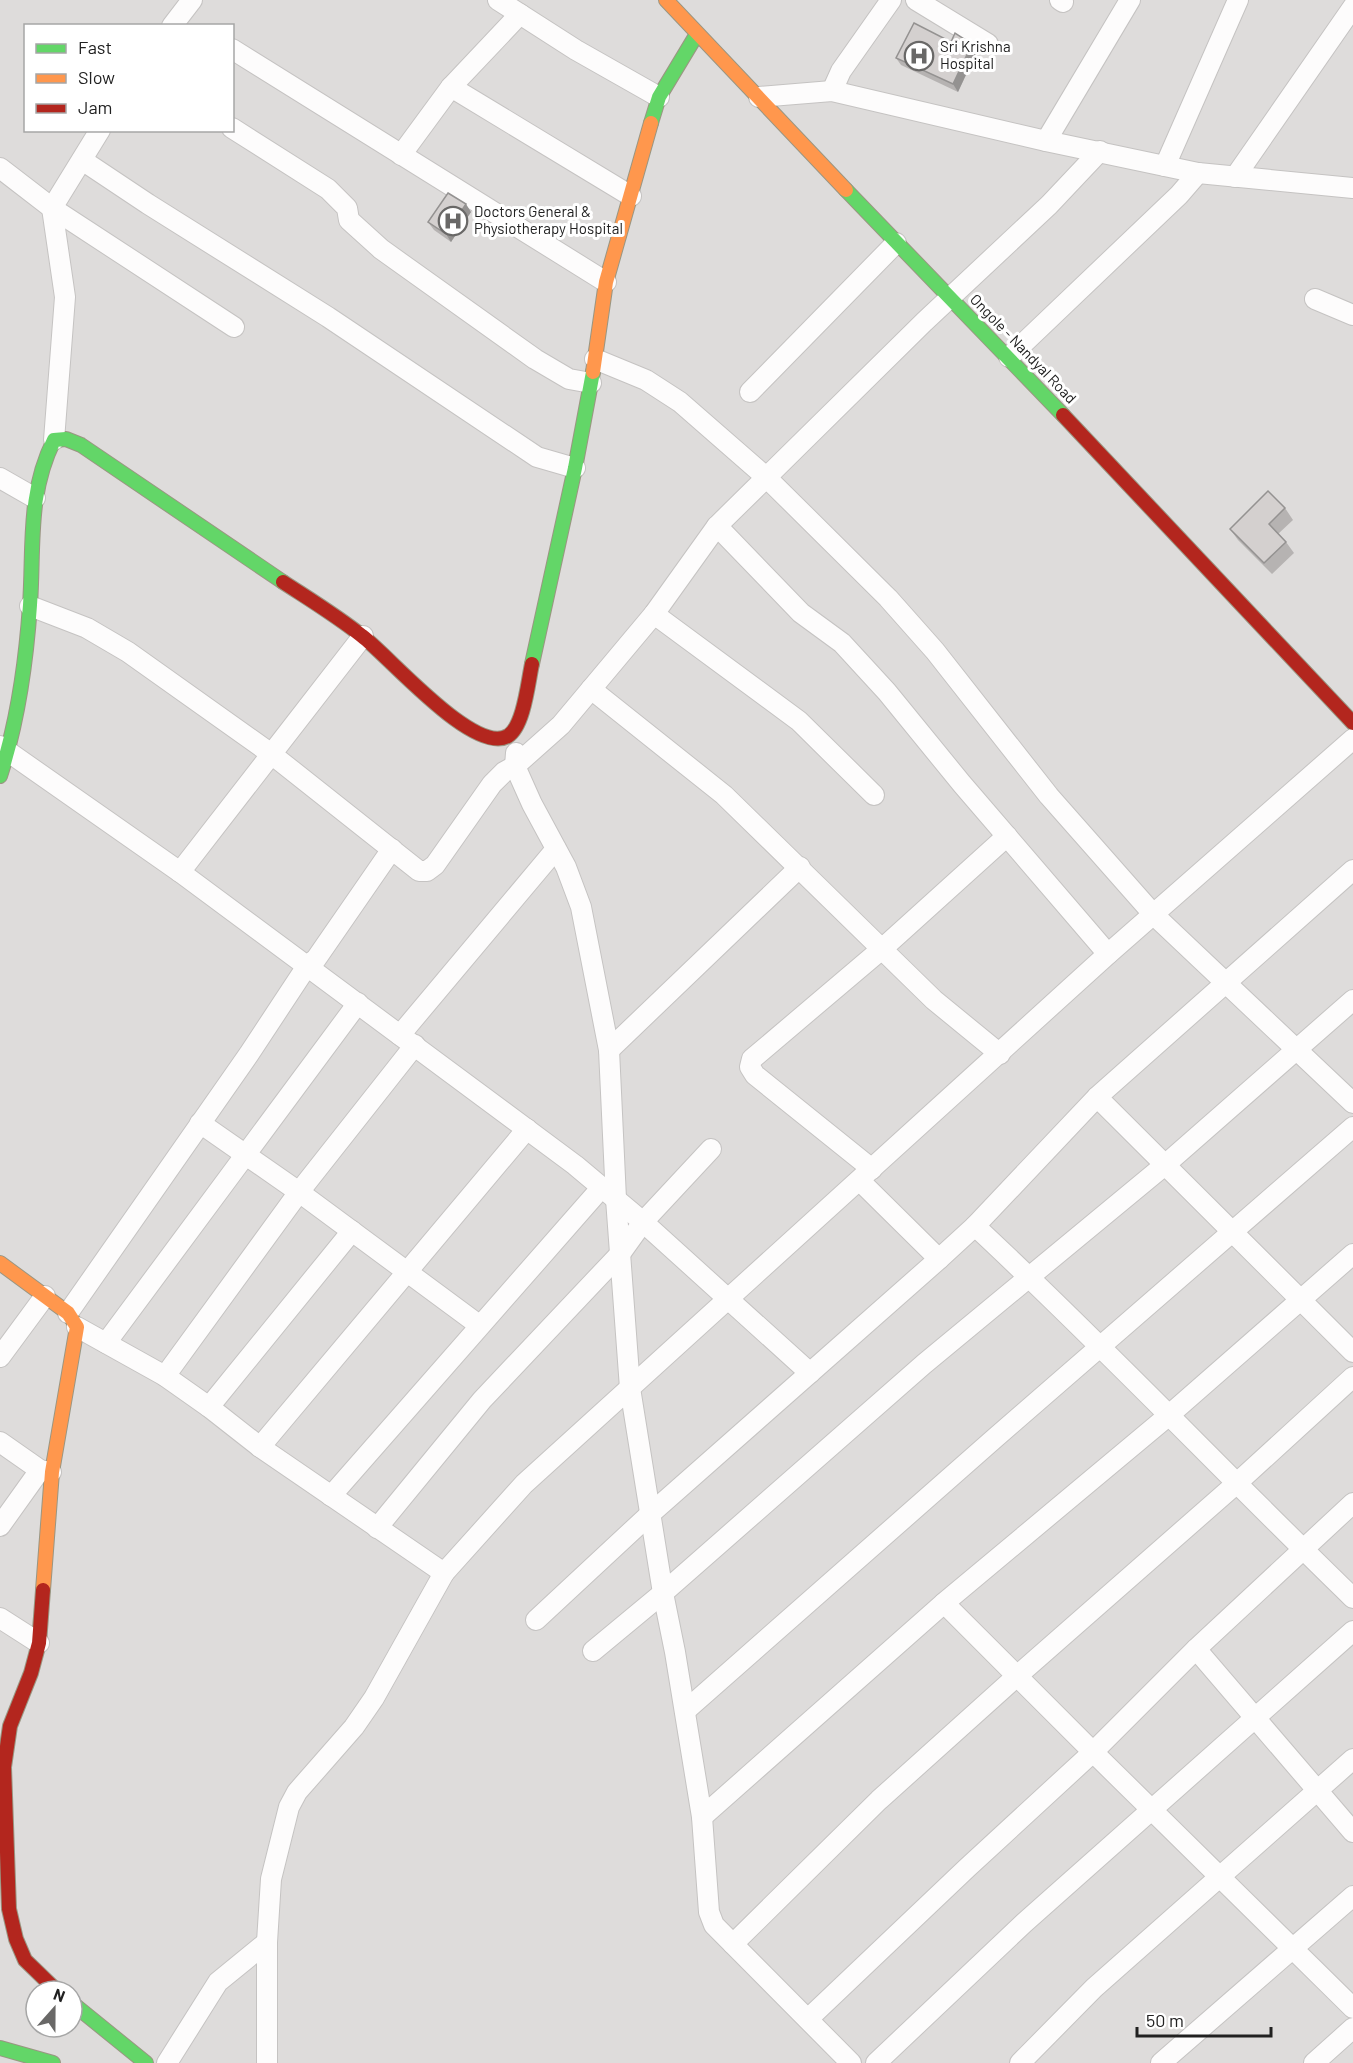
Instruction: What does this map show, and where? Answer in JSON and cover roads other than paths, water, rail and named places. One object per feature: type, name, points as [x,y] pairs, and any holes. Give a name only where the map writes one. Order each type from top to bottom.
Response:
[{"type":"main road","name":"Ongole - Nandyal Road","points":[[666,0],[896,243],[1128,482],[1241,606],[1353,723]]},
{"type":"main road","points":[[0,776],[4,748],[23,670],[30,606],[35,498],[46,453],[54,440],[66,439],[81,445],[363,636],[447,715],[470,729],[496,739],[508,736],[519,723],[575,468],[595,359],[606,282],[659,97],[697,34]]},
{"type":"main road","points":[[0,1263],[73,1320],[46,1471],[39,1642],[31,1673],[3,1743],[9,1909],[16,1939],[25,1960],[45,1979]]},
{"type":"main road","points":[[84,2013],[146,2063]]},
{"type":"main road","points":[[0,2048],[53,2063]]},
{"type":"street","points":[[178,24],[192,0]]},
{"type":"street","points":[[498,0],[576,50],[659,97]]},
{"type":"street","points":[[832,91],[841,70],[891,0]]},
{"type":"street","points":[[916,0],[988,44]]},
{"type":"street","points":[[1046,141],[1130,0]]},
{"type":"street","points":[[1165,166],[1238,0]]},
{"type":"street","points":[[1235,177],[1353,7]]},
{"type":"street","points":[[401,155],[451,87],[520,14]]},
{"type":"street","points":[[234,50],[606,282]]},
{"type":"street","points":[[451,87],[631,196]]},
{"type":"street","points":[[759,97],[832,91],[1046,141],[1198,173],[1353,188]]},
{"type":"street","points":[[234,129],[328,189],[347,208],[349,220],[381,249],[534,359],[569,379],[591,383]]},
{"type":"street","points":[[54,440],[65,297],[52,208],[99,132]]},
{"type":"street","points":[[30,606],[87,628],[128,652],[270,753],[419,871],[427,871],[435,865],[492,784],[561,725],[654,614],[717,526],[924,322],[1049,205],[1100,151]]},
{"type":"street","points":[[82,160],[328,317],[537,457],[575,468]]},
{"type":"street","points":[[0,168],[52,208],[234,327]]},
{"type":"street","points":[[1008,357],[1179,195],[1198,173]]},
{"type":"street","points":[[750,392],[896,243]]},
{"type":"street","points":[[1315,299],[1353,315]]},
{"type":"street","points":[[595,359],[646,380],[680,402],[767,478],[888,597],[935,651],[1049,796],[1154,915],[1353,1103]]},
{"type":"street","points":[[0,478],[35,498]]},
{"type":"street","points":[[717,526],[801,614],[842,644],[887,692],[1108,954]]},
{"type":"street","points":[[654,614],[799,721],[874,795]]},
{"type":"street","points":[[180,872],[363,636]]},
{"type":"street","points":[[591,689],[657,739],[724,795],[934,1000],[1000,1054]]},
{"type":"street","points":[[519,723],[515,766],[532,804],[566,867],[581,907],[609,1050],[609,1193],[620,1254],[630,1388],[702,1817],[709,1912],[714,1925],[851,2063]]},
{"type":"street","points":[[267,2063],[267,1942],[271,1879],[289,1807],[297,1792],[354,1727],[374,1698],[444,1573],[524,1484],[1108,954],[1353,739]]},
{"type":"street","points":[[4,748],[180,872],[408,1040],[609,1193],[810,1372]]},
{"type":"street","points":[[939,1259],[866,1175],[755,1076],[750,1067],[752,1059],[883,948],[1007,836]]},
{"type":"street","points":[[393,849],[316,959],[307,966],[200,1123],[73,1320],[106,1343],[165,1376],[260,1447],[444,1573]]},
{"type":"street","points":[[165,1376],[408,1040],[556,849]]},
{"type":"street","points":[[609,1050],[800,867]]},
{"type":"street","points":[[536,1620],[650,1515],[975,1226],[1097,1097],[1353,870]]},
{"type":"street","points":[[593,1651],[663,1593],[924,1364],[1166,1164],[1353,1000]]},
{"type":"street","points":[[106,1343],[358,1003]]},
{"type":"street","points":[[1097,1097],[1353,1352]]},
{"type":"street","points":[[200,1123],[299,1192],[480,1325]]},
{"type":"street","points":[[685,1711],[1353,1127]]},
{"type":"street","points":[[260,1447],[527,1130]]},
{"type":"street","points":[[377,1528],[482,1400],[620,1254],[644,1222],[711,1149]]},
{"type":"street","points":[[331,1496],[480,1325],[609,1193]]},
{"type":"street","points":[[975,1226],[1101,1345],[1168,1416],[1353,1598]]},
{"type":"street","points":[[209,1407],[352,1231]]},
{"type":"street","points":[[702,1817],[944,1603],[1168,1416],[1353,1254]]},
{"type":"street","points":[[0,1357],[45,1296]]},
{"type":"street","points":[[733,1944],[879,1800],[1237,1484],[1353,1377]]},
{"type":"street","points":[[0,1442],[46,1471],[0,1526]]},
{"type":"street","points":[[808,2019],[1093,1752],[1196,1649],[1353,1503]]},
{"type":"street","points":[[944,1603],[1353,2008]]},
{"type":"street","points":[[0,1618],[39,1642]]},
{"type":"street","points":[[876,2063],[1024,1923],[1353,1631]]},
{"type":"street","points":[[1196,1649],[1353,1832]]},
{"type":"street","points":[[1020,2063],[1094,1988],[1353,1759]]},
{"type":"street","points":[[1161,2063],[1353,1896]]},
{"type":"street","points":[[167,2063],[218,1982],[267,1942]]},
{"type":"street","points":[[1314,2063],[1353,2028]]},
{"type":"place","name":"Sri Krishna Hospital","points":[[919,56]]},
{"type":"place","name":"Doctors General & Physiotherapy Hospital","points":[[453,221]]}]
